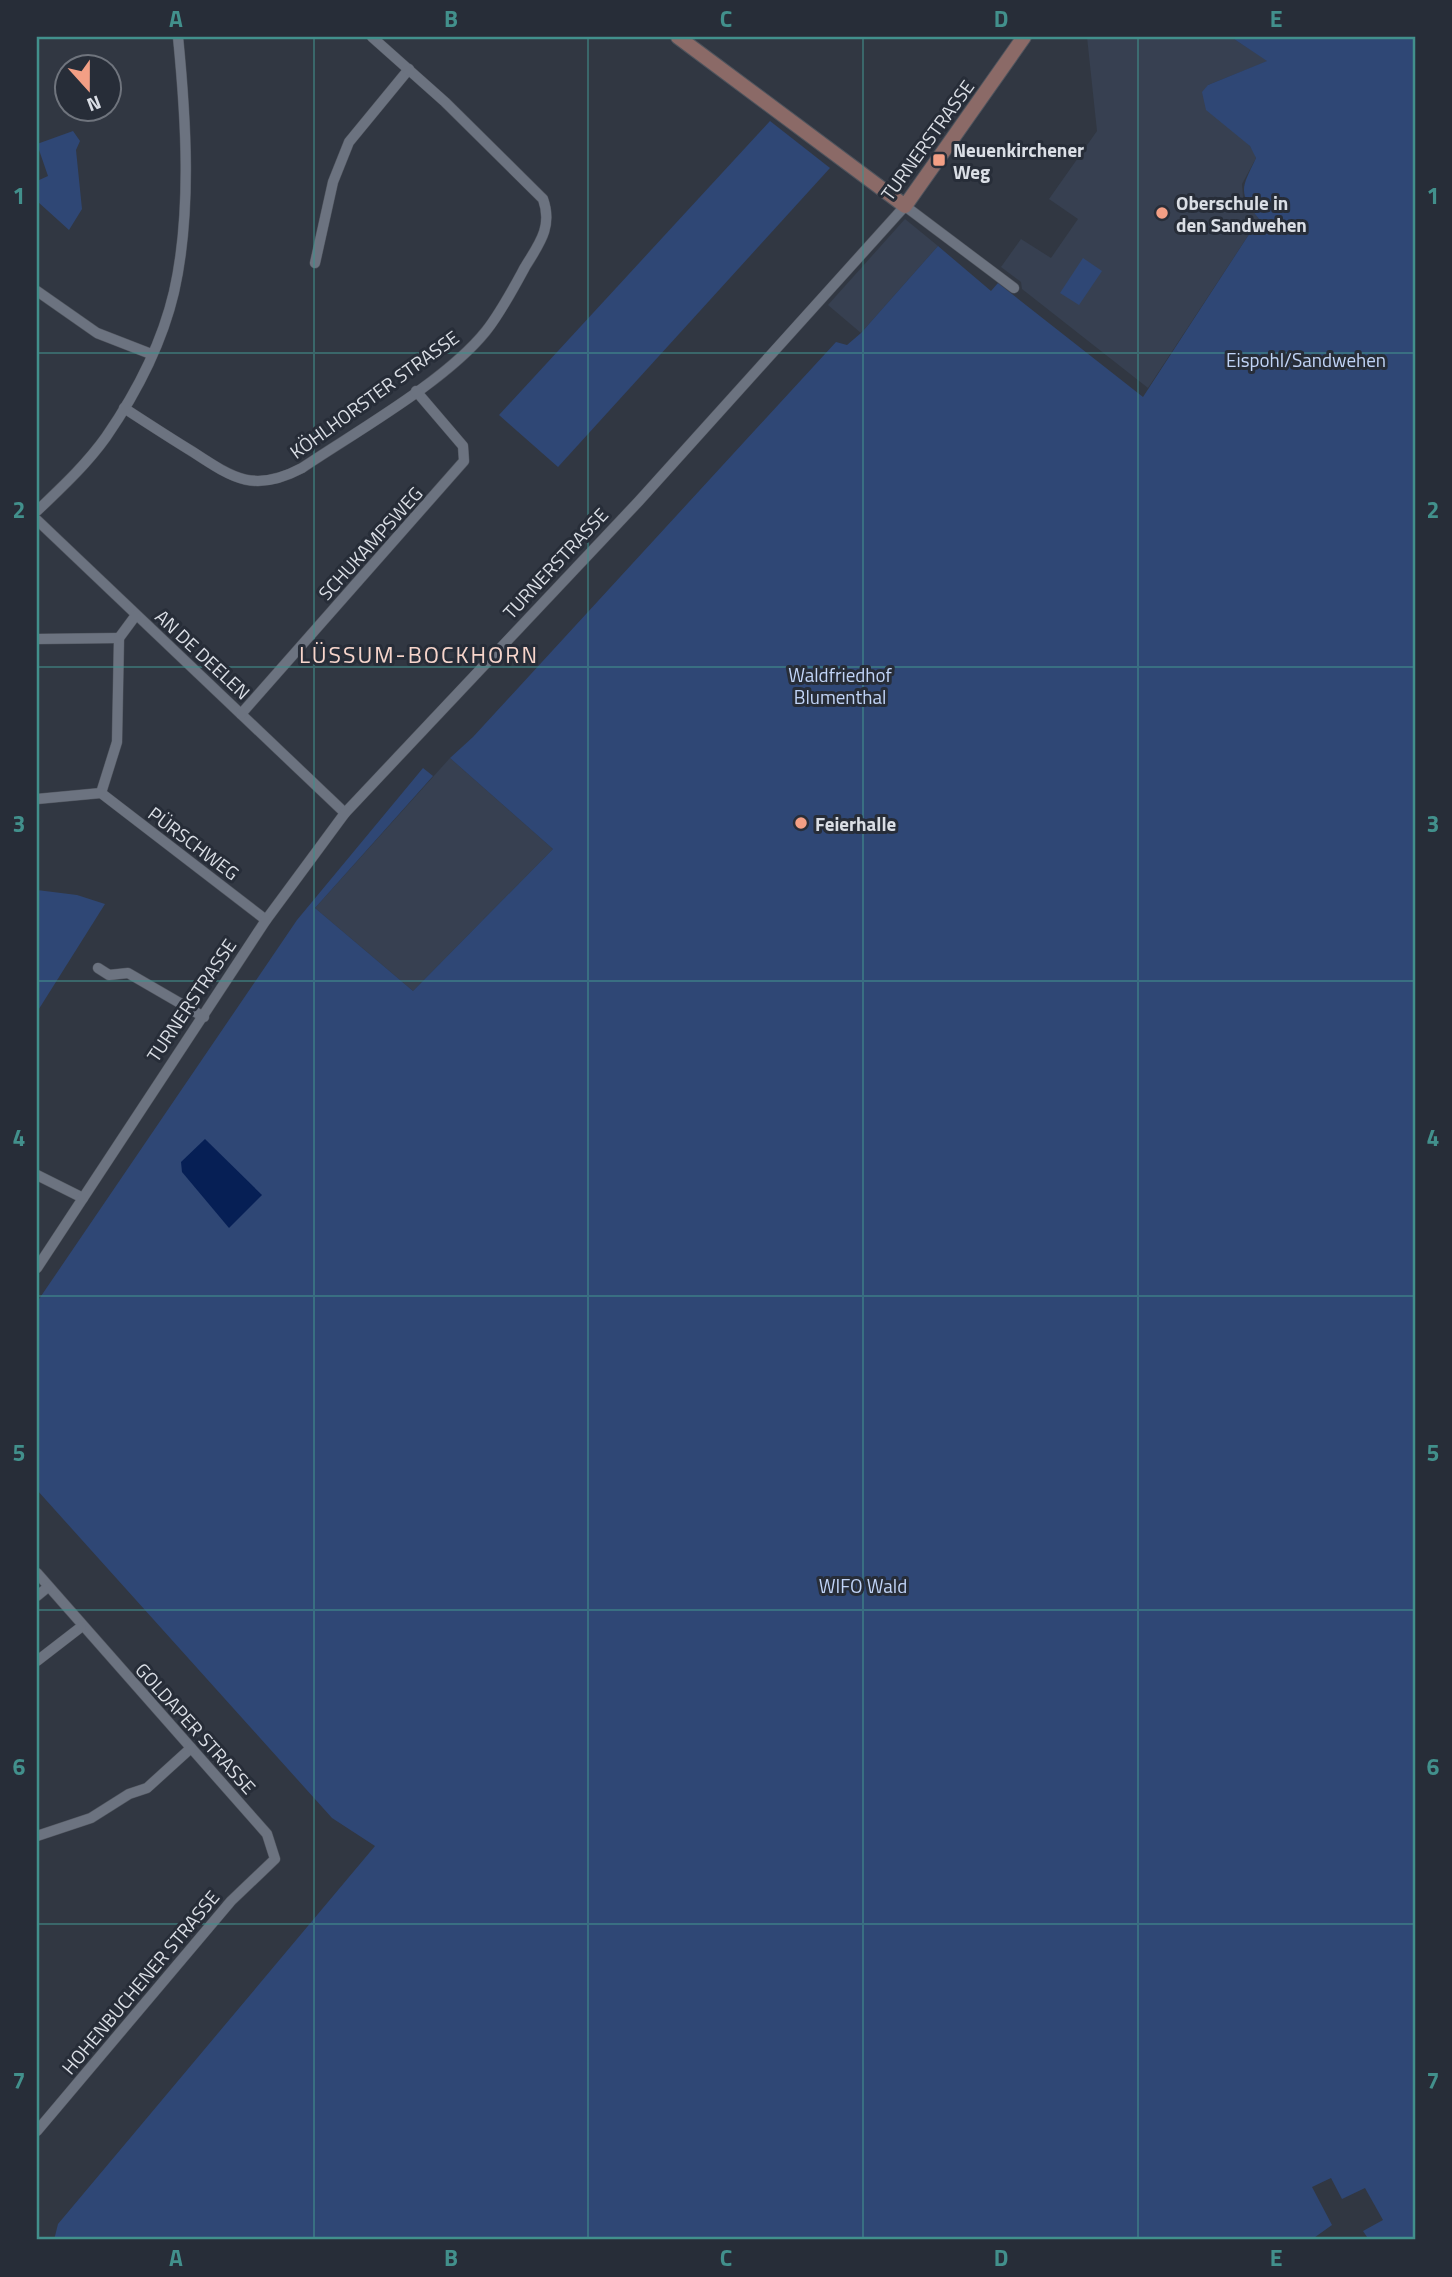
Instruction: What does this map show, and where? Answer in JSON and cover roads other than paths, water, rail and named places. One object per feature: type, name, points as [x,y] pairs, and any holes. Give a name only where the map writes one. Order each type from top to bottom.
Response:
[{"type":"street","points":[[37,511],[81,468],[124,408],[151,354],[174,295],[181,254],[185,122],[178,37]]},
{"type":"street","name":"KÖHLHORSTER STRASSE","points":[[124,408],[224,473],[246,481],[260,482],[280,478],[302,468],[416,391],[460,358],[486,331],[543,237],[548,220],[547,211],[538,192],[372,37]]},
{"type":"street","points":[[678,37],[1014,288]]},
{"type":"street","name":"TURNERSTRASSE","points":[[37,1268],[266,920],[345,813],[639,501],[905,206],[1024,37]]},
{"type":"street","points":[[315,263],[333,182],[349,142],[409,69]]},
{"type":"street","points":[[37,291],[97,334],[151,354]]},
{"type":"street","name":"SCHUKAMPSWEG","points":[[242,713],[464,461],[463,446],[416,391]]},
{"type":"street","name":"AN DE DEELEN","points":[[37,520],[345,813]]},
{"type":"street","points":[[37,799],[101,793],[117,742],[119,638],[136,615]]},
{"type":"street","points":[[37,639],[119,638]]},
{"type":"street","name":"PÜRSCHWEG","points":[[101,793],[266,920]]},
{"type":"street","points":[[98,968],[109,975],[128,973],[204,1017]]},
{"type":"street","points":[[37,1175],[83,1198]]},
{"type":"street","name":"GOLDAPER STRASSE","points":[[37,1573],[81,1627],[267,1834],[275,1859]]},
{"type":"street","points":[[37,1596],[48,1587]]},
{"type":"street","points":[[37,1661],[81,1627]]},
{"type":"street","points":[[37,1836],[91,1818],[129,1794],[147,1788],[191,1748]]},
{"type":"street","name":"HOHENBUCHENER STRASSE","points":[[37,2132],[231,1901],[275,1859]]},
{"type":"place","name":"Neuenkirchener Weg","points":[[939,160]]},
{"type":"place","name":"Oberschule in den Sandwehen","points":[[1162,213]]},
{"type":"place","name":"Feierhalle","points":[[801,823]]},
{"type":"district","name":"LÜSSUM-BOCKHORN","points":[[419,654]]},
{"type":"park label","name":"Eispohl/Sandwehen","points":[[1306,359]]},
{"type":"park label","name":"Waldfriedhof Blumenthal","points":[[840,685]]},
{"type":"park label","name":"WIFO Wald","points":[[863,1585]]}]
